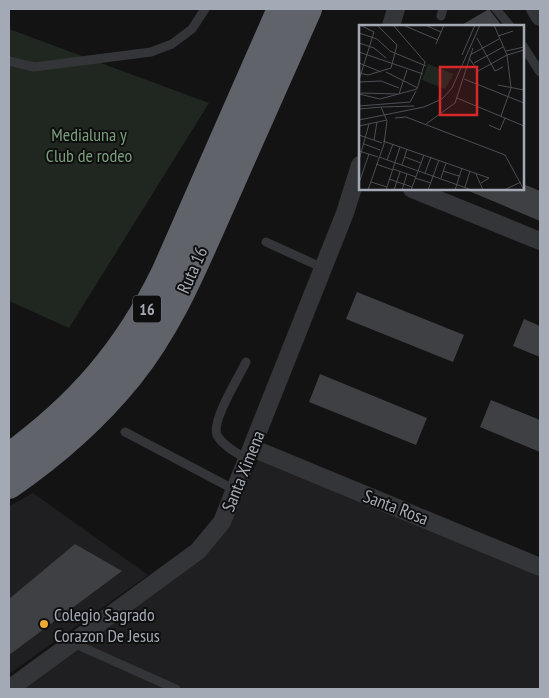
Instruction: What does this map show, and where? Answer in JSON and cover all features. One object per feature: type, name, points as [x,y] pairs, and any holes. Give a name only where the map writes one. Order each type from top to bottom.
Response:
[{"type":"highway","points":[[230,123],[264,9]]},
{"type":"highway","name":"Ruta 16","points":[[9,457],[45,429],[90,387],[135,329],[166,273],[281,9]]},
{"type":"highway","name":"Ruta 16","points":[[9,485],[60,447],[87,422],[130,376],[159,334],[175,307],[308,9]]},
{"type":"highway","points":[[201,250],[324,9]]},
{"type":"street","points":[[392,25],[396,9]]},
{"type":"street","points":[[535,9],[540,17]]},
{"type":"street","name":"Santa Ximena","points":[[9,689],[198,551],[222,522],[345,214],[359,170]]},
{"type":"street","points":[[414,190],[540,241]]},
{"type":"street","name":"Santa Rosa","points":[[250,454],[540,567]]},
{"type":"lane","points":[[9,61],[34,67],[151,52],[172,44],[192,29],[206,9]]},
{"type":"lane","points":[[496,9],[509,25]]},
{"type":"lane","points":[[524,48],[540,72]]},
{"type":"lane","points":[[266,242],[323,268]]},
{"type":"lane","points":[[246,362],[218,416],[216,428],[218,435],[226,444],[250,454]]},
{"type":"lane","points":[[124,432],[235,490]]},
{"type":"lane","points":[[73,643],[176,689]]},
{"type":"shaded area","points":[[260,456],[540,572],[540,689],[11,689],[213,538],[236,507]]},
{"type":"shaded area","name":"Colegio Sagrado Corazon De Jesus","points":[[33,493],[148,575],[9,674],[9,506]]},
{"type":"green space","name":"Medialuna y Club de rodeo","points":[[9,29],[209,103],[69,328],[9,301]]},
{"type":"building","points":[[489,9],[501,25],[462,25]]},
{"type":"building","points":[[524,184],[540,191],[540,221],[466,190],[524,190]]},
{"type":"building","points":[[357,292],[464,335],[453,362],[346,319]]},
{"type":"building","points":[[524,319],[540,326],[540,357],[513,346]]},
{"type":"building","points":[[320,374],[427,418],[416,445],[309,402]]},
{"type":"building","points":[[491,400],[540,420],[540,452],[480,427]]},
{"type":"building","points":[[75,544],[122,571],[9,655],[9,599]]},
{"type":"place","name":"Colegio Sagrado Corazon De Jesus","points":[[44,624]]}]
